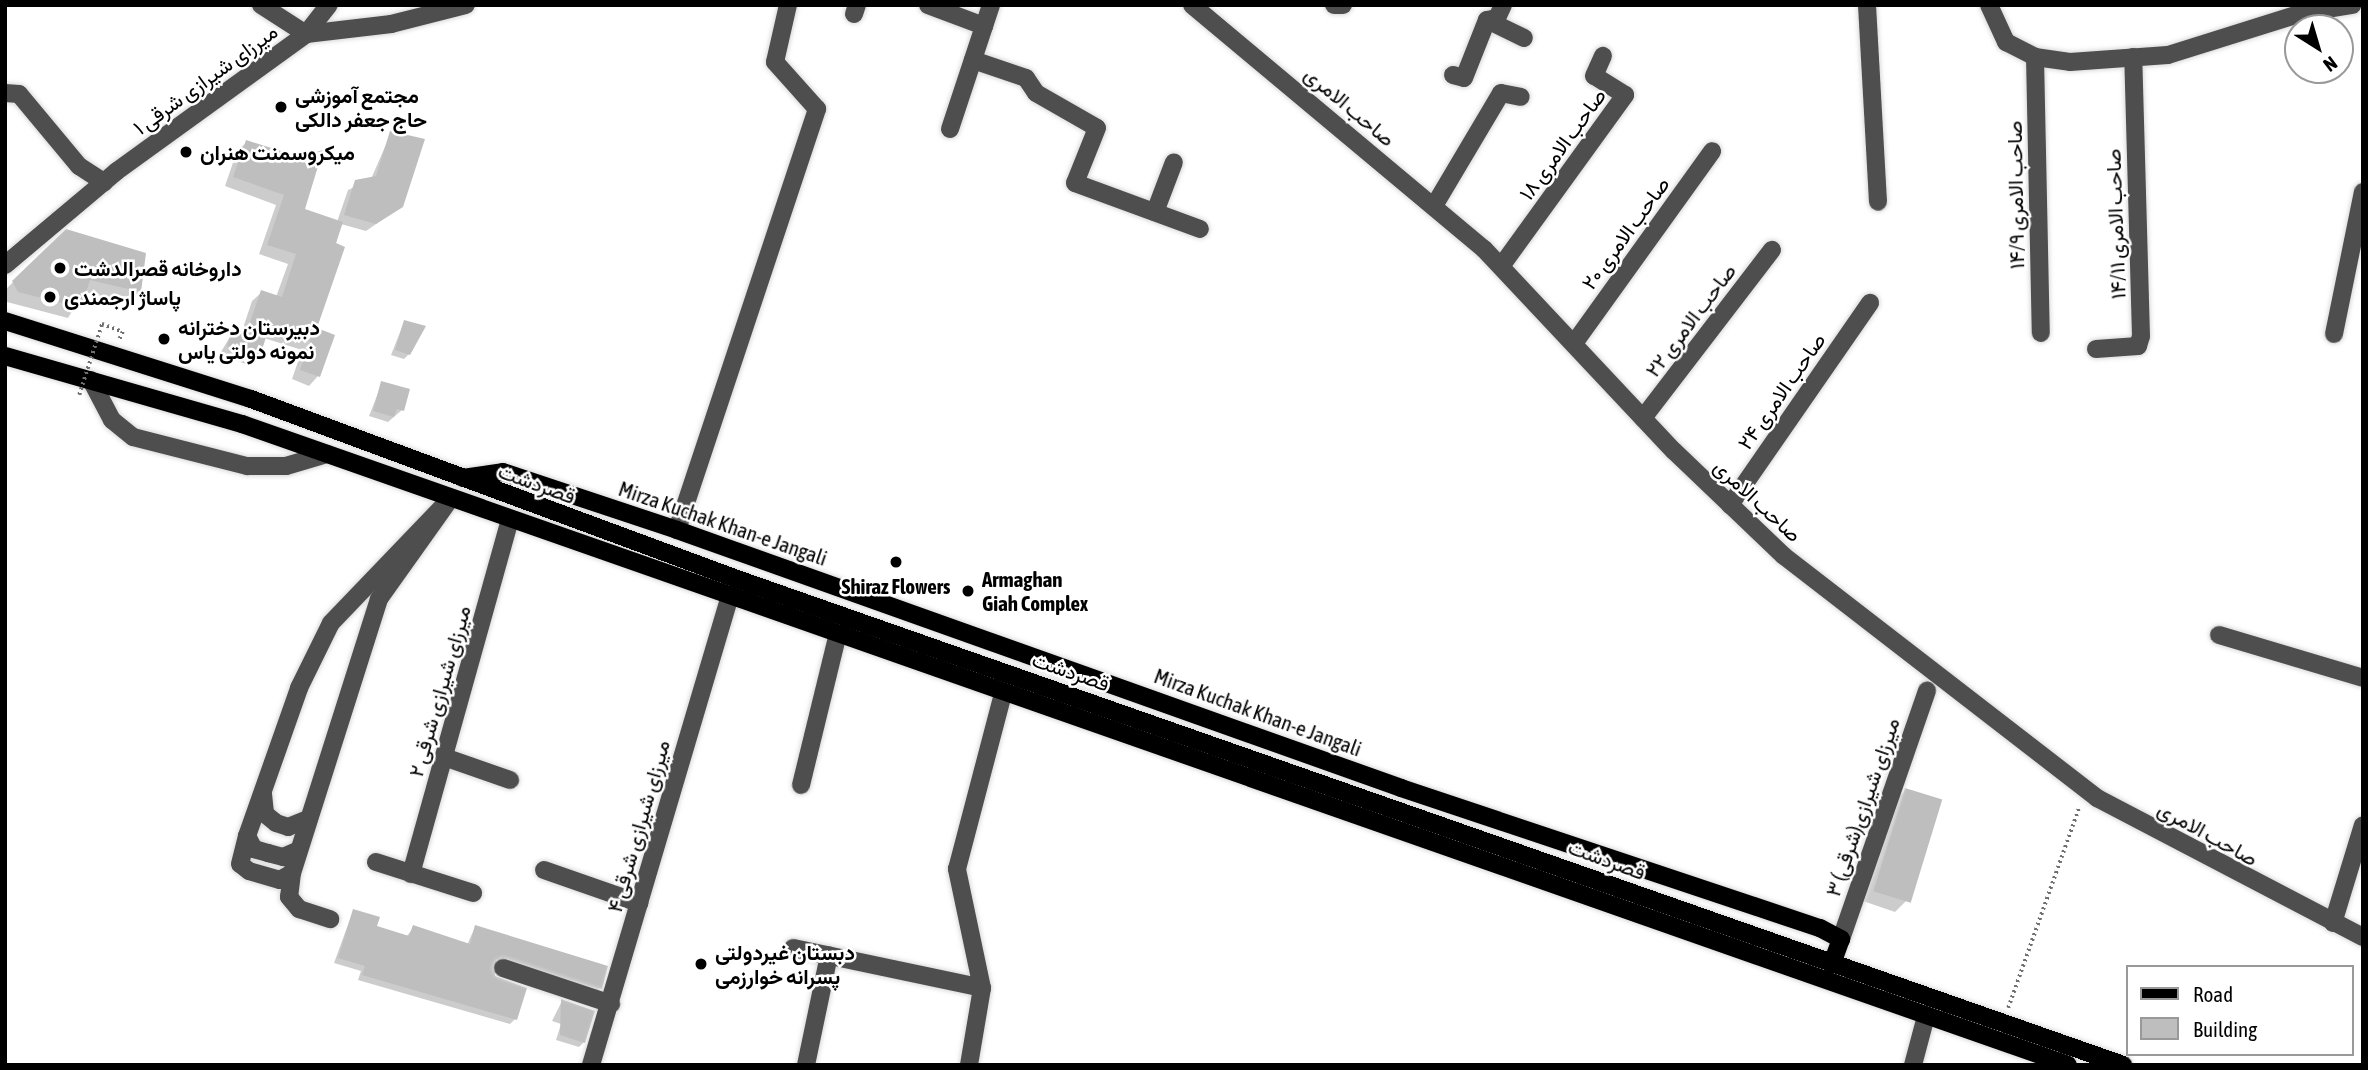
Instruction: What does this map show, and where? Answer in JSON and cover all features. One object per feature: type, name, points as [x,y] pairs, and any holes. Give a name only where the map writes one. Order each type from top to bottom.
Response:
[{"type":"main road","name":"قصردشت","points":[[5,321],[251,399],[459,478],[845,618],[1197,737],[2123,1065]]},
{"type":"main road","name":"قصردشت","points":[[5,356],[327,454],[837,637],[2068,1065]]},
{"type":"main road","name":"Mirza Kuchak Khan-e Jangali","points":[[459,478],[503,472],[677,530],[1841,939]]},
{"type":"main road","points":[[450,499],[459,478]]},
{"type":"main road","points":[[510,520],[519,500]]},
{"type":"main road","points":[[729,599],[737,579]]},
{"type":"main road","points":[[837,637],[845,618]]},
{"type":"main road","points":[[1197,737],[1204,717]]},
{"type":"main road","points":[[1832,964],[1841,939]]},
{"type":"street","points":[[261,5],[306,34],[329,5]]},
{"type":"street","name":"۱ میرزای شیرازی شرقی","points":[[5,265],[104,182],[306,34],[391,24],[467,5]]},
{"type":"street","points":[[677,530],[817,109],[775,62],[788,5]]},
{"type":"street","points":[[928,5],[984,26]]},
{"type":"street","points":[[950,129],[991,5]]},
{"type":"street","name":"صاحب الامری","points":[[1192,5],[1502,265],[1643,418],[1784,556],[2086,789],[2363,937]]},
{"type":"street","points":[[1334,5],[1343,5]]},
{"type":"street","points":[[1487,20],[1497,18],[1503,5]]},
{"type":"street","points":[[1867,5],[1878,202]]},
{"type":"street","points":[[1989,5],[2006,42],[2035,57],[2168,55],[2302,9],[2352,5]]},
{"type":"street","points":[[1487,20],[1524,38]]},
{"type":"street","points":[[1453,75],[1464,78],[1487,20]]},
{"type":"street","name":"۱۸ صاحب الامری","points":[[1502,265],[1625,95],[1594,76],[1603,56]]},
{"type":"street","name":"۱۴/۹ صاحب الامری","points":[[2035,57],[2041,333]]},
{"type":"street","name":"۱۴/۱۱ صاحب الامری","points":[[2096,349],[2138,346],[2141,336],[2133,57]]},
{"type":"street","points":[[973,60],[1026,78],[1036,93],[1097,128],[1075,183],[1200,229]]},
{"type":"street","points":[[5,93],[19,94],[79,166],[104,182]]},
{"type":"street","points":[[1434,206],[1501,93],[1521,97]]},
{"type":"street","name":"۲۰ صاحب الامری","points":[[1575,342],[1712,150]]},
{"type":"street","points":[[1155,212],[1174,162]]},
{"type":"street","points":[[2334,334],[2363,192]]},
{"type":"street","name":"۲۲ صاحب الامری","points":[[1643,418],[1772,250]]},
{"type":"street","name":"۲۴ صاحب الامری","points":[[1730,505],[1870,303]]},
{"type":"street","points":[[91,380],[112,420],[133,437],[247,466],[286,466],[327,454]]},
{"type":"street","points":[[292,873],[280,880],[240,864],[247,836],[299,688],[331,623],[450,499]]},
{"type":"street","points":[[331,919],[299,909],[289,897],[305,820],[379,599],[450,499]]},
{"type":"street","name":"۲ میرزای شیرازی شرقی","points":[[411,874],[510,520]]},
{"type":"street","name":"۴ میرزای شیرازی شرقی","points":[[591,1065],[729,599]]},
{"type":"street","points":[[2219,635],[2363,678]]},
{"type":"street","points":[[801,785],[837,637]]},
{"type":"street","name":"۳ میرزای شیرازی(شرقی)","points":[[1841,939],[1927,690]]},
{"type":"street","points":[[969,1065],[982,988],[957,869],[1003,694]]},
{"type":"street","points":[[444,757],[510,780]]},
{"type":"street","points":[[263,793],[265,814],[276,823],[288,827],[305,820]]},
{"type":"street","points":[[2333,923],[2363,825]]},
{"type":"street","points":[[247,836],[254,849],[283,857],[297,851]]},
{"type":"street","points":[[376,862],[473,893]]},
{"type":"street","points":[[544,870],[639,903]]},
{"type":"street","points":[[793,948],[982,988]]},
{"type":"street","points":[[806,1065],[830,956]]},
{"type":"street","points":[[503,968],[611,1004]]},
{"type":"street","points":[[1913,1065],[1927,1016]]},
{"type":"path","points":[[79,395],[102,324],[123,332]]},
{"type":"path","points":[[2003,1024],[2086,789]]},
{"type":"building","points":[[390,131],[425,139],[403,207],[376,224],[344,215],[355,180],[376,176]]},
{"type":"building","points":[[246,140],[300,157],[323,150],[305,209],[343,222],[336,243],[345,247],[317,328],[335,335],[320,377],[300,370],[310,341],[269,328],[260,356],[227,346],[232,330],[246,334],[261,290],[282,297],[296,254],[267,245],[284,195],[233,177]]},
{"type":"building","points":[[66,229],[146,253],[141,292],[90,280],[81,308],[18,292],[12,281]]},
{"type":"building","points":[[404,320],[426,326],[410,355],[395,350]]},
{"type":"building","points":[[381,381],[410,389],[404,411],[397,409],[394,417],[373,411]]},
{"type":"building","points":[[1905,788],[1942,799],[1911,903],[1873,891]]},
{"type":"building","points":[[353,909],[380,917],[377,926],[409,936],[413,925],[470,944],[475,925],[608,966],[602,989],[496,959],[495,976],[527,988],[517,1020],[362,975],[365,966],[338,958]]},
{"type":"building","points":[[561,999],[595,1011],[585,1043],[560,1035]]},
{"type":"place","name":"مجتمع آموزشی حاج جعفر دالکی","points":[[281,107]]},
{"type":"place","name":"میکروسمنت هنران","points":[[186,152]]},
{"type":"place","name":"داروخانه قصرالدشت","points":[[60,268]]},
{"type":"place","name":"پاساژ ارجمندی","points":[[50,297]]},
{"type":"place","name":"دبیرستان دخترانه نمونه دولتی یاس","points":[[164,339]]},
{"type":"place","name":"Shiraz Flowers","points":[[896,562]]},
{"type":"place","name":"Armaghan Giah Complex","points":[[968,591]]},
{"type":"place","name":"دبستان غیردولتی پسرانه خوارزمی","points":[[701,964]]}]
